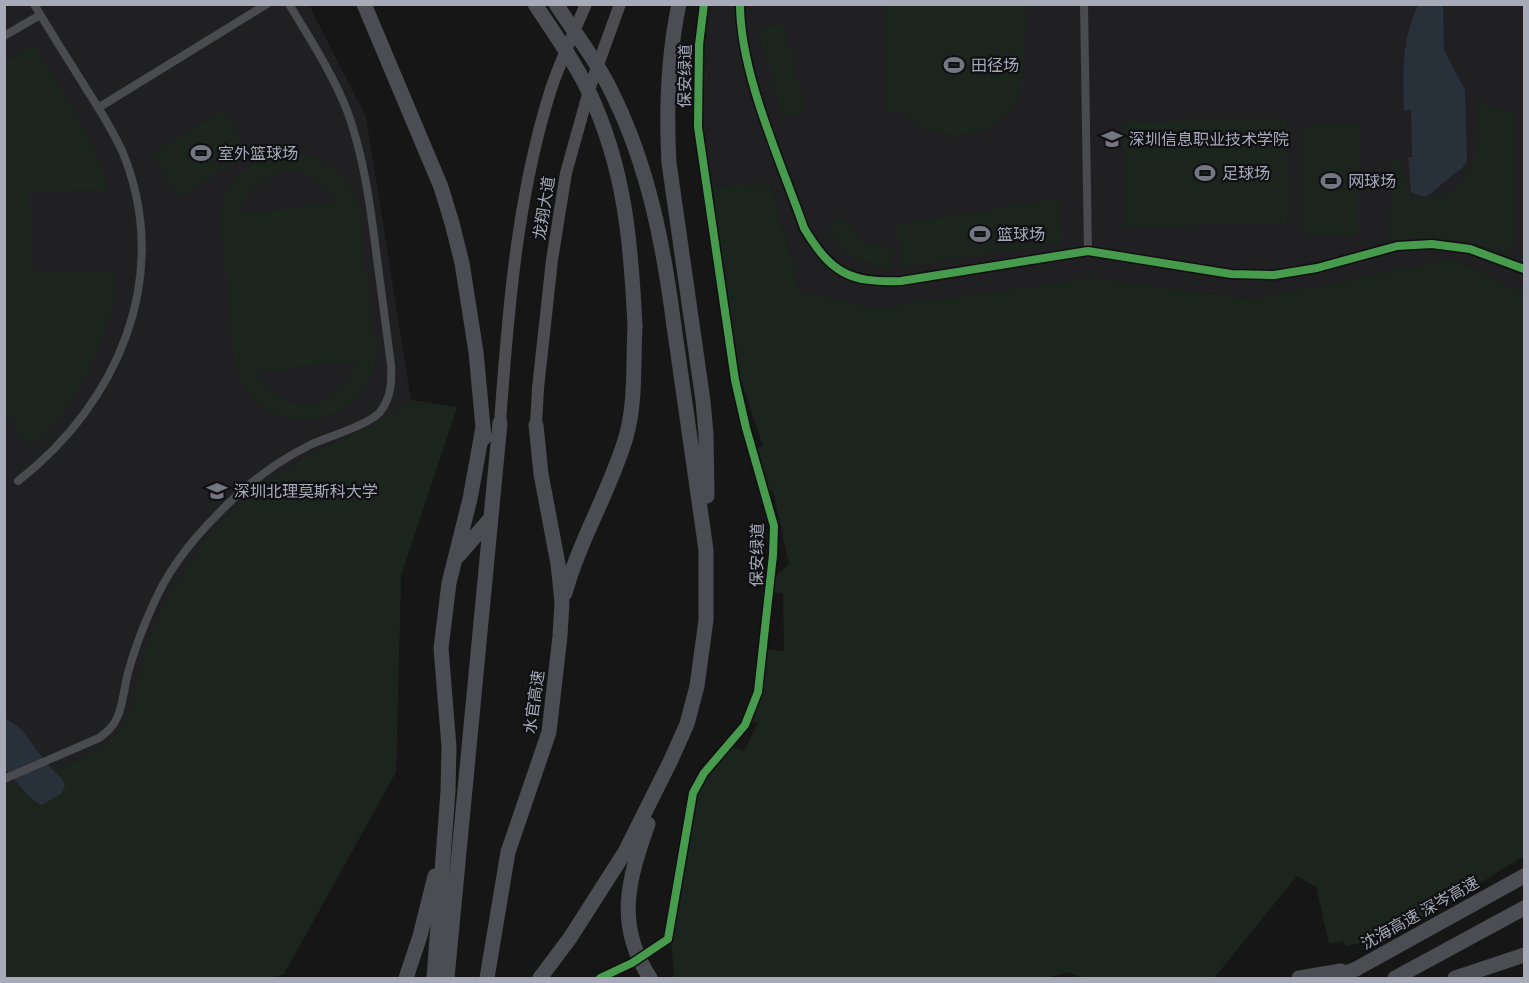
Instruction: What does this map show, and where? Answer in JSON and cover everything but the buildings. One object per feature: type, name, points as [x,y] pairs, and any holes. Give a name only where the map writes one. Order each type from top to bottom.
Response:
[{"type":"highway","points":[[364,4],[441,187],[462,263],[481,392],[492,514],[454,560]]},
{"type":"highway","points":[[536,4],[588,88],[610,144],[618,171],[628,225],[635,326],[632,398],[626,436],[575,561],[562,602]]},
{"type":"highway","points":[[556,4],[601,72],[626,123],[655,213],[674,326],[706,550]]},
{"type":"highway","points":[[540,978],[593,904],[625,852],[670,762],[687,724],[698,676],[706,620],[706,434],[673,200],[667,129],[672,49],[679,4]]},
{"type":"highway","points":[[447,978],[500,423]]},
{"type":"highway","name":"水官高速","points":[[487,978],[508,852],[549,732],[555,686],[562,602],[558,564],[538,456],[536,425]]},
{"type":"highway","points":[[434,978],[446,832],[448,747],[441,648],[445,604],[470,499],[483,427]]},
{"type":"highway","points":[[650,978],[635,952],[627,902],[634,862],[670,762]]},
{"type":"highway","points":[[406,978],[420,936],[446,832]]},
{"type":"highway","name":"沈海高速 深岑高速","points":[[1332,978],[1356,969],[1524,876]]},
{"type":"highway","points":[[1395,978],[1524,908]]},
{"type":"highway","points":[[1455,978],[1524,955]]},
{"type":"highway","points":[[1299,978],[1356,969]]},
{"type":"main road","name":"龙翔大道","points":[[536,425],[552,260],[566,172],[590,87],[620,4]]},
{"type":"main road","name":"龙翔大道","points":[[500,423],[518,239],[531,167],[551,89],[586,5]]},
{"type":"street","points":[[18,481],[64,440],[104,385],[123,348],[134,306],[141,249],[135,195],[122,152],[98,108],[34,4]]},
{"type":"street","points":[[98,108],[267,4]]},
{"type":"street","points":[[5,779],[99,738],[112,726],[118,716],[134,655],[153,603],[170,573],[214,517],[250,484],[279,462],[310,445],[369,420],[378,414],[388,397],[391,387],[391,364],[369,190],[360,151],[347,111],[333,80],[289,4]]},
{"type":"street","points":[[740,4],[743,42],[749,70],[804,228],[815,245],[840,271],[856,278],[901,281],[1088,250],[1231,274],[1254,275],[1296,272],[1397,246],[1432,244],[1470,249],[1524,269]]},
{"type":"street","points":[[1084,4],[1088,250]]},
{"type":"street","points":[[4,36],[40,15]]},
{"type":"shaded area","name":"深圳北理莫斯科大学","points":[[5,5],[309,5],[366,117],[411,400],[457,407],[401,575],[396,772],[284,974],[269,978],[5,978]]},
{"type":"shaded area","name":"深圳信息职业技术学院","points":[[707,5],[1524,5],[1524,294],[1453,259],[1253,299],[1091,278],[876,308],[801,292],[770,184],[702,186],[698,93],[702,29]]},
{"type":"shaded area","name":"田径场","points":[[884,5],[1026,5],[1022,89],[1014,106],[1000,121],[980,131],[960,136],[932,132],[902,111],[886,111]]},
{"type":"shaded area","points":[[1418,5],[1443,5],[1444,50],[1465,90],[1467,161],[1461,169],[1425,197],[1411,192],[1408,157],[1412,157],[1411,110],[1404,110],[1406,44]]},
{"type":"shaded area","points":[[782,23],[807,110],[783,117],[758,30]]},
{"type":"shaded area","points":[[34,44],[86,133],[103,170],[109,190],[30,192],[32,272],[116,271],[110,313],[90,368],[57,420],[28,445],[10,417],[5,420],[4,62]]},
{"type":"shaded area","points":[[1476,102],[1515,114],[1515,244],[1507,254],[1460,240],[1414,238],[1390,240],[1391,157],[1401,161],[1411,199],[1440,197],[1459,187],[1471,165],[1479,133]]},
{"type":"shaded area","name":"室外篮球场","points":[[223,110],[250,154],[179,197],[152,153]]},
{"type":"shaded area","name":"足球场","points":[[1286,118],[1287,223],[1123,226],[1123,122]]},
{"type":"shaded area","name":"网球场","points":[[1359,125],[1358,235],[1304,237],[1304,126]]},
{"type":"shaded area","points":[[296,152],[328,164],[350,187],[359,208],[374,338],[374,364],[364,389],[352,403],[320,418],[302,420],[285,417],[268,410],[247,390],[235,362],[220,224],[222,208],[233,181],[242,171],[265,157]],"holes":[[[284,171],[293,171],[316,179],[328,189],[338,203],[239,214],[246,198],[255,186],[268,177]],[[356,361],[349,378],[339,391],[326,399],[311,403],[295,402],[280,397],[267,387],[256,372]]]},
{"type":"shaded area","points":[[770,184],[801,292],[876,308],[1091,278],[1253,299],[1453,259],[1524,294],[1524,856],[1416,920],[1370,940],[1346,947],[1344,941],[1329,944],[1316,887],[1297,876],[1214,978],[1083,978],[1067,972],[1051,978],[674,978],[669,910],[675,907],[699,786],[731,747],[744,751],[758,723],[747,721],[760,649],[784,651],[783,593],[769,592],[777,575],[789,564],[773,491],[763,491],[749,452],[763,446],[734,359],[702,186]]},
{"type":"shaded area","name":"篮球场","points":[[1059,199],[1063,243],[902,267],[896,224]]},
{"type":"shaded area","points":[[841,215],[865,242],[895,249],[891,271],[853,258],[827,228]]},
{"type":"shaded area","points":[[412,400],[457,407],[401,575],[396,772],[284,974],[269,978],[5,978],[5,787],[75,762],[101,747],[120,730],[131,707],[148,642],[169,596],[197,553],[242,504],[295,464],[380,420]]},
{"type":"shaded area","points":[[4,717],[22,730],[47,764],[62,779],[65,786],[61,794],[42,805],[27,794],[5,769]]},
{"type":"cycle path","name":"保安绿道","points":[[600,978],[632,963],[668,939],[693,793],[704,773],[745,725],[758,692],[773,555],[774,526],[735,380],[698,127],[699,45],[704,4]]},
{"type":"cycle path","points":[[740,4],[742,31],[754,88],[804,228],[823,256],[843,272],[855,277],[868,280],[901,281],[1088,251],[1231,274],[1274,275],[1317,268],[1397,246],[1432,244],[1470,249],[1524,269]]},
{"type":"place","name":"田径场","points":[[954,65]]},
{"type":"place","name":"深圳信息职业技术学院","points":[[1112,139]]},
{"type":"place","name":"室外篮球场","points":[[201,153]]},
{"type":"place","name":"足球场","points":[[1205,173]]},
{"type":"place","name":"网球场","points":[[1331,181]]},
{"type":"place","name":"篮球场","points":[[980,234]]},
{"type":"place","name":"深圳北理莫斯科大学","points":[[217,491]]}]
